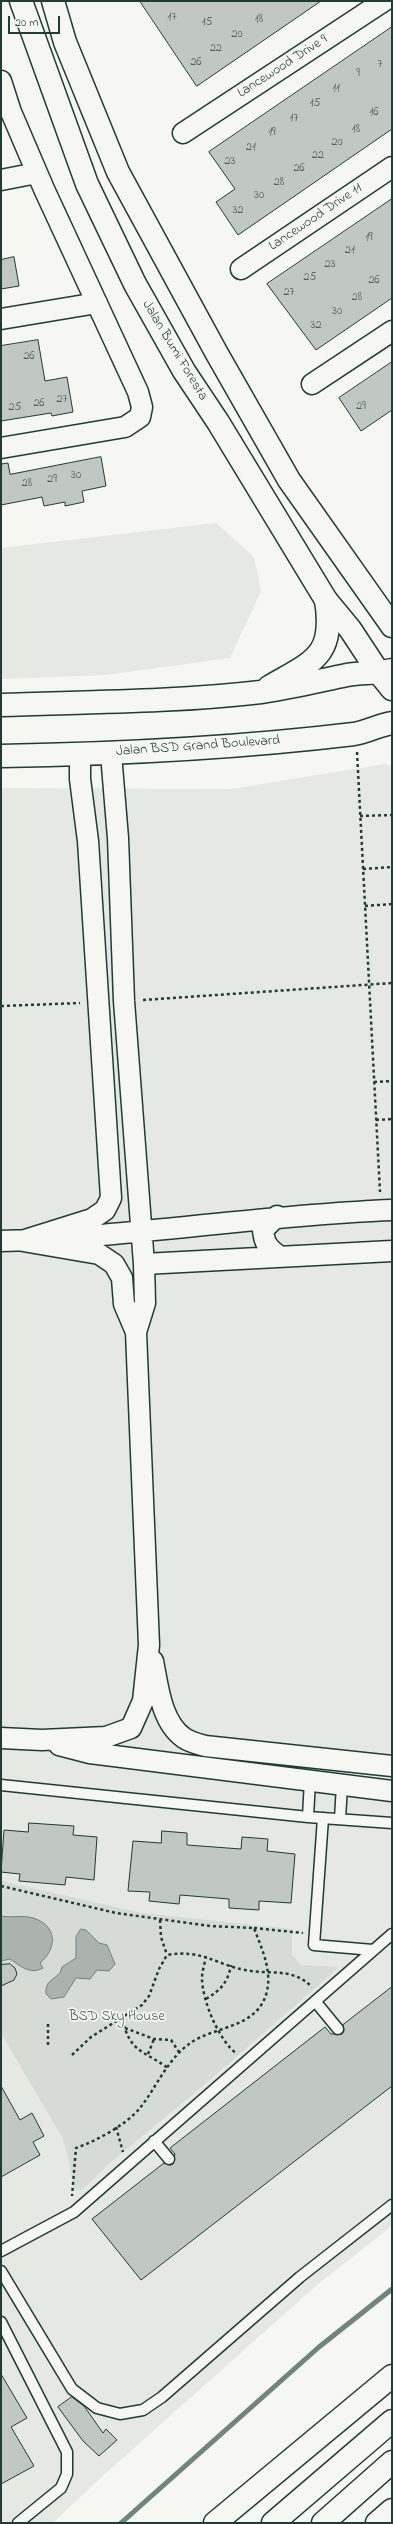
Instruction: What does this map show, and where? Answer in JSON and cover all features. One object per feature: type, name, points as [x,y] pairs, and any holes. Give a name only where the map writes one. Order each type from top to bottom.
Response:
[{"type":"main road","name":"Jalan Bumi Foresta","points":[[21,1],[87,184],[135,284],[184,371],[218,422],[326,600],[388,677]]},
{"type":"main road","points":[[53,1],[65,42],[122,179],[216,352],[289,480],[392,626]]},
{"type":"main road","points":[[261,692],[309,663],[325,646],[330,623],[326,600]]},
{"type":"main road","points":[[1,705],[206,697],[261,692],[305,685],[349,675],[388,677]]},
{"type":"main road","name":"Jalan BSD Grand Boulevard","points":[[1,756],[111,754],[223,748],[357,733],[381,724],[392,723]]},
{"type":"main road","points":[[214,2523],[392,2376]]},
{"type":"main road","points":[[273,2523],[392,2421]]},
{"type":"main road","points":[[323,2523],[392,2462]]},
{"type":"main road","points":[[377,2523],[392,2510]]},
{"type":"street","name":"Lancewood Drive 9","points":[[183,133],[384,1]]},
{"type":"street","points":[[1,81],[11,112],[37,174],[138,392],[142,407],[140,417],[125,427],[1,448]]},
{"type":"street","name":"Lancewood Drive 11","points":[[241,269],[392,167]]},
{"type":"street","points":[[1,180],[37,174]]},
{"type":"street","points":[[1,319],[96,303]]},
{"type":"street","points":[[312,384],[392,331]]},
{"type":"street","points":[[1,1738],[42,1740],[106,1737],[131,1728],[143,1701],[149,1645],[136,1332],[145,1303],[144,1264],[140,1232],[124,1001],[118,838],[111,754]]},
{"type":"street","points":[[23,1241],[92,1219],[105,1210],[111,1198],[88,841],[80,779],[80,755]]},
{"type":"street","points":[[88,841],[96,831],[104,828],[110,830],[118,838]]},
{"type":"street","points":[[1,1241],[23,1241],[140,1232],[277,1216],[386,1210]]},
{"type":"street","points":[[277,1216],[263,1230],[268,1248],[279,1256]]},
{"type":"street","points":[[23,1241],[99,1254],[114,1264],[122,1278],[124,1304],[136,1332]]},
{"type":"street","points":[[144,1264],[392,1251]]},
{"type":"street","points":[[149,1645],[162,1701],[173,1729],[185,1739],[205,1746],[392,1766]]},
{"type":"street","points":[[42,1740],[90,1753],[203,1766],[392,1791]]},
{"type":"street","points":[[203,1766],[205,1746]]},
{"type":"lane","points":[[308,1817],[310,1780]]},
{"type":"lane","points":[[340,1819],[342,1785]]},
{"type":"lane","points":[[1,1786],[308,1817],[392,1823]]},
{"type":"lane","points":[[323,1818],[314,1946],[374,1950]]},
{"type":"lane","points":[[1,2251],[74,2212],[246,2060],[392,1934]]},
{"type":"lane","points":[[318,1998],[338,2029]]},
{"type":"lane","points":[[154,2141],[169,2159]]},
{"type":"lane","points":[[1,2271],[72,2389],[97,2408],[120,2414],[143,2410],[162,2397],[300,2277],[392,2205]]},
{"type":"lane","points":[[1,2322],[66,2452],[67,2474],[61,2488],[18,2523]]},
{"type":"path","points":[[357,733],[376,1120],[386,1210]]},
{"type":"path","points":[[360,816],[392,814]]},
{"type":"path","points":[[363,869],[392,867]]},
{"type":"path","points":[[365,906],[392,904]]},
{"type":"path","points":[[124,1001],[369,986],[392,983]]},
{"type":"path","points":[[1,1006],[98,1002]]},
{"type":"path","points":[[374,1082],[392,1081]]},
{"type":"path","points":[[376,1120],[392,1120]]},
{"type":"path","points":[[1,1886],[116,1913],[160,1920],[315,1935]]},
{"type":"path","points":[[72,2055],[91,2036],[122,2019],[142,2005],[149,1996],[159,1969],[167,1955],[161,1937],[160,1920]]},
{"type":"path","points":[[74,2212],[71,2190],[76,2148],[94,2141],[116,2127],[139,2109],[180,2052],[197,2039],[238,2024],[259,2008],[266,1995],[268,1972],[264,1951],[254,1928]]},
{"type":"path","points":[[167,1955],[184,1952],[206,1956],[244,1970],[289,1972],[303,1978],[318,1998]]},
{"type":"path","points":[[206,1956],[202,1979],[206,1999],[218,2032],[230,2049],[246,2060]]},
{"type":"path","points":[[206,1999],[218,1992],[229,1978],[231,1965]]},
{"type":"path","points":[[122,2019],[127,2037],[134,2048],[148,2054],[168,2068]]},
{"type":"path","points":[[48,2024],[48,2045]]},
{"type":"path","points":[[125,2028],[154,2039],[170,2040],[180,2052]]},
{"type":"path","points":[[148,2054],[154,2039]]},
{"type":"path","points":[[116,2127],[127,2165]]},
{"type":"shaded area","points":[[216,523],[254,557],[261,591],[230,658],[105,675],[1,679],[1,548]]},
{"type":"shaded area","points":[[385,764],[392,766],[392,2226],[318,2284],[97,2481],[53,2523],[1,2523],[1,788],[231,789]]},
{"type":"shaded area","points":[[1,1916],[29,1917],[41,1921],[47,1926],[51,1931],[52,1944],[50,1951],[40,1963],[43,1968],[34,1971],[21,1967],[10,1959],[1,1961]]},
{"type":"shaded area","points":[[81,1929],[86,1930],[99,1943],[107,1945],[115,1964],[109,1971],[97,1970],[90,1979],[76,1978],[64,1997],[51,1999],[46,1994],[47,1986],[60,1973],[62,1967],[76,1958],[76,1937]]},
{"type":"green space","name":"BSD Sky House","points":[[1,1881],[142,1913],[292,1929],[292,1955],[301,1965],[339,1967],[210,2080],[110,2163],[82,2190],[74,2189],[69,2160],[62,2137],[1,2033]]},
{"type":"building","points":[[140,1],[321,1],[197,86]]},
{"type":"building","points":[[392,27],[392,129],[238,235],[216,202],[235,189],[209,152]]},
{"type":"building","points":[[392,199],[392,298],[316,350],[267,284]]},
{"type":"building","points":[[14,257],[19,286],[1,289],[1,260]]},
{"type":"building","points":[[38,340],[45,381],[67,377],[73,412],[52,416],[51,413],[1,421],[1,346]]},
{"type":"building","points":[[392,362],[392,410],[361,431],[339,398]]},
{"type":"building","points":[[101,457],[106,486],[82,491],[84,502],[65,506],[65,502],[44,506],[42,497],[1,505],[1,464],[8,463],[10,474]]},
{"type":"building","points":[[29,1823],[74,1826],[73,1835],[97,1837],[94,1880],[66,1877],[65,1885],[19,1881],[20,1874],[1,1872],[4,1830],[28,1832]]},
{"type":"building","points":[[162,1831],[187,1833],[187,1845],[241,1849],[242,1837],[268,1839],[267,1851],[295,1854],[291,1903],[259,1901],[259,1910],[229,1908],[229,1899],[180,1895],[179,1904],[149,1901],[150,1892],[128,1891],[133,1841],[161,1843]]},
{"type":"building","points":[[10,1964],[15,1968],[17,1974],[14,1980],[1,1986],[1,1965]]},
{"type":"building","points":[[392,1987],[392,2086],[141,2280],[92,2219],[164,2163],[170,2165],[173,2164],[175,2154],[170,2148],[325,2027],[331,2034],[342,2034],[344,2031],[343,2025]]},
{"type":"building","points":[[1,2086],[20,2120],[32,2113],[44,2136],[33,2142],[40,2155],[1,2177]]},
{"type":"building","points":[[1,2374],[27,2418],[11,2427],[34,2466],[1,2484]]},
{"type":"building","points":[[72,2397],[84,2406],[103,2433],[106,2429],[117,2440],[99,2456],[83,2441],[58,2407]]},
{"type":"waterway","points":[[121,2523],[319,2347],[392,2289]]}]
